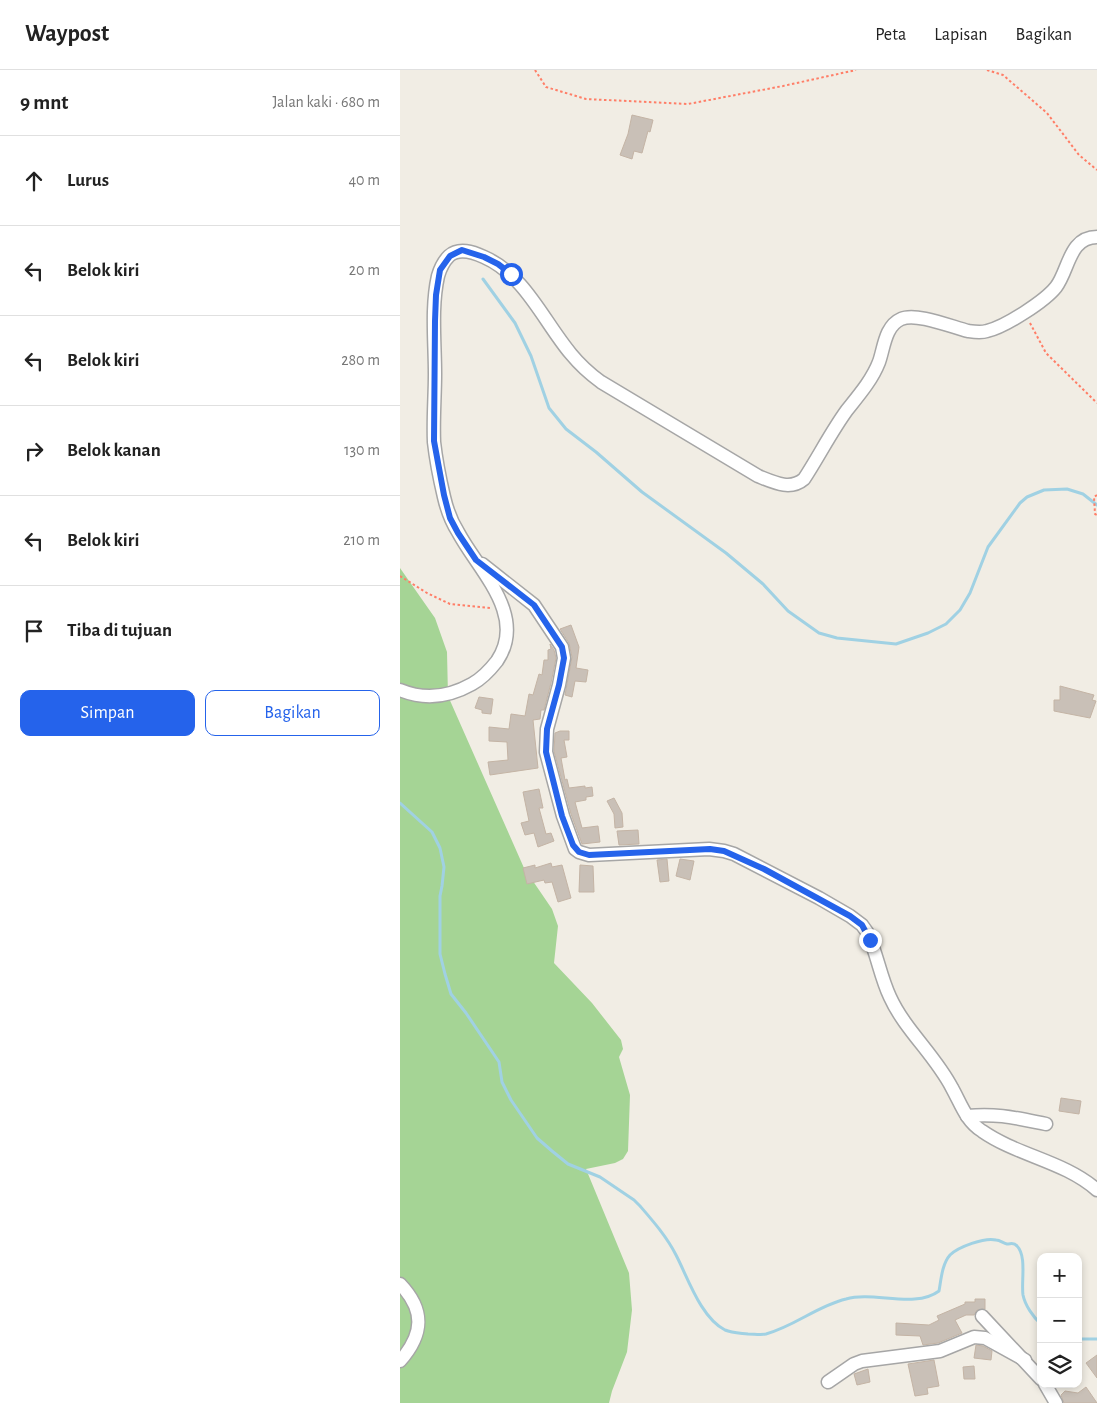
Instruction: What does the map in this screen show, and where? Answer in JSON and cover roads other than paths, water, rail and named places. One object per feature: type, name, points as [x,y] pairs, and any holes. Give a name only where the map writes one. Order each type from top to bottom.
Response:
[{"type":"street","points":[[400,690],[417,695],[435,696],[456,691],[478,680],[493,666],[503,649],[506,622],[504,610],[498,595],[450,518],[434,441],[436,295],[440,270],[453,253],[462,250],[472,252],[498,264],[511,274],[570,354],[601,382],[758,476],[784,485],[796,485],[804,479],[847,411],[874,373],[887,335],[898,320],[905,317],[914,317],[968,332],[994,328],[1024,312],[1054,289],[1078,245],[1087,238],[1097,236]]},
{"type":"street","points":[[476,560],[534,605],[564,652],[559,685],[547,729],[546,752],[562,816],[575,849],[589,855],[710,849],[724,851],[764,869],[850,916],[862,925],[867,932],[894,1005],[944,1073],[966,1116],[976,1127],[994,1138],[1021,1152],[1079,1176],[1097,1190]]},
{"type":"street","points":[[966,1116],[1005,1115],[1046,1124]]},
{"type":"street","points":[[400,1284],[416,1306],[419,1320],[418,1335],[400,1361]]},
{"type":"street","points":[[982,1316],[1037,1374]]},
{"type":"street","points":[[828,1382],[854,1364],[862,1361],[940,1351],[974,1337],[985,1338],[1025,1360]]},
{"type":"street","points":[[1047,1388],[1056,1403]]},
{"type":"waterway","points":[[483,279],[515,323],[531,356],[549,408],[566,429],[642,492],[726,553],[763,584],[788,611],[819,633],[837,638],[896,644],[928,633],[946,624],[960,610],[970,593],[988,547],[1020,503],[1027,497],[1044,490],[1067,489],[1083,494],[1097,505]]},
{"type":"waterway","points":[[400,803],[432,832],[440,848],[444,867],[440,896],[440,954],[445,974],[451,994],[499,1062],[502,1082],[511,1100],[537,1138],[552,1151],[568,1164],[600,1177],[640,1206],[668,1242],[696,1297],[716,1324],[730,1332],[764,1334],[787,1326],[825,1306],[846,1299],[857,1297],[918,1299],[929,1296],[939,1291],[944,1267],[950,1255],[972,1243],[991,1239],[1007,1244],[1015,1244],[1020,1250],[1023,1262],[1023,1295],[1030,1311],[1037,1320]]},
{"type":"waterway","points":[[1082,1339],[1097,1339]]}]
